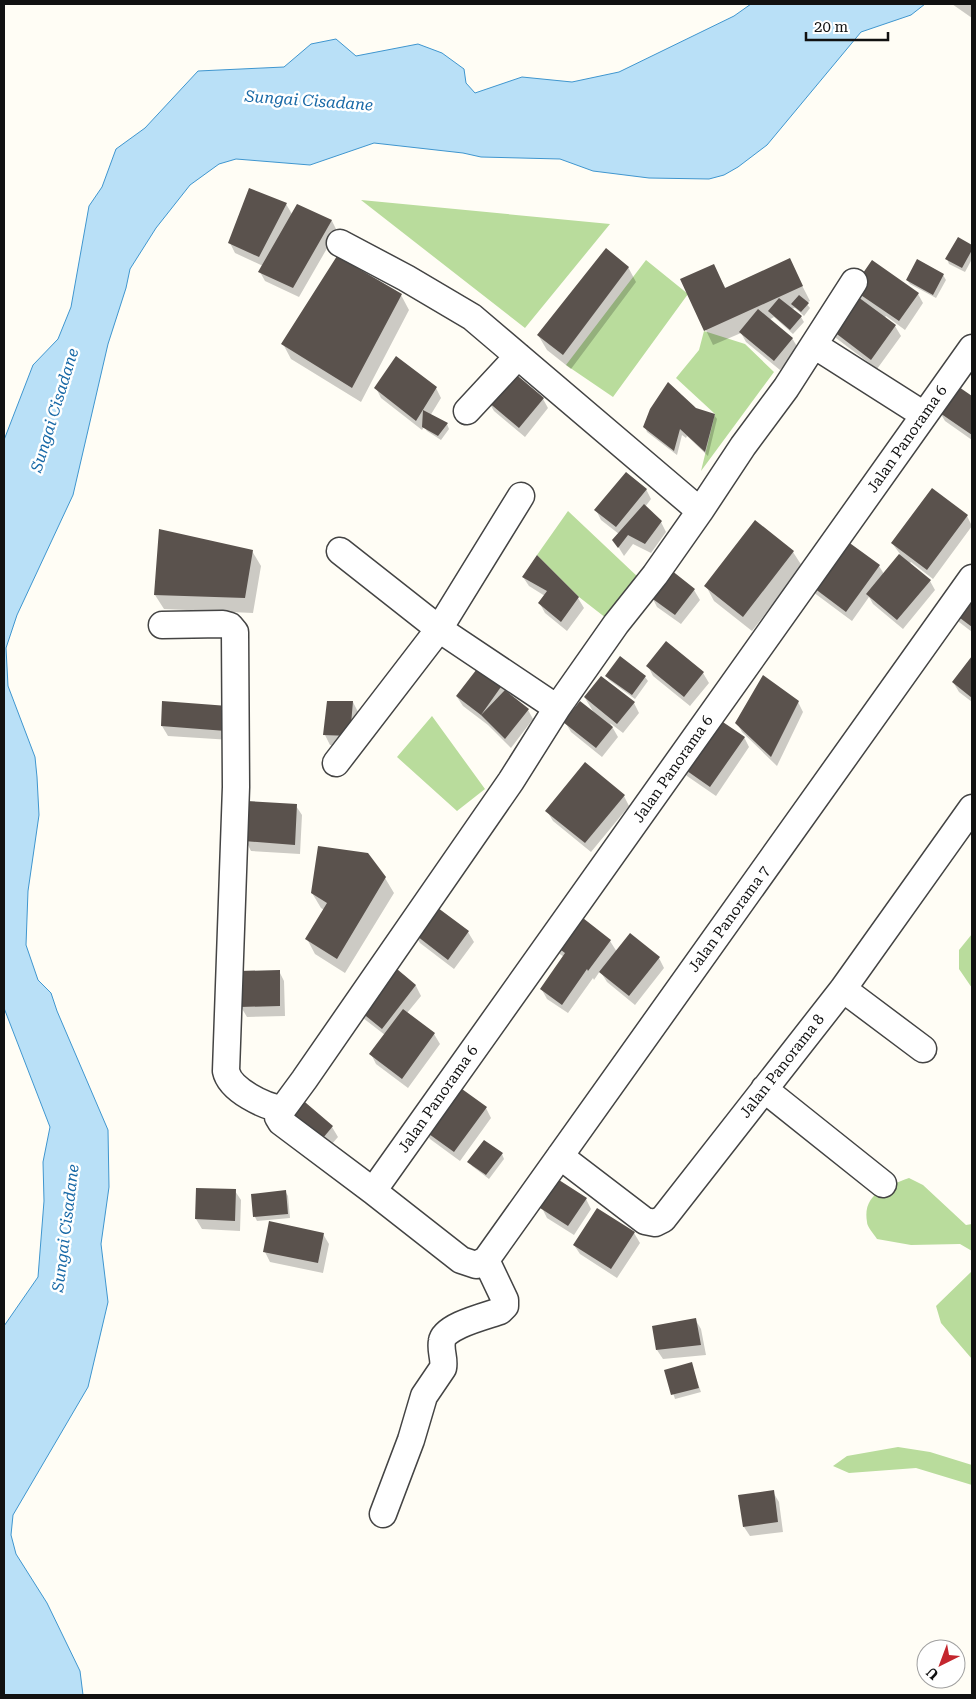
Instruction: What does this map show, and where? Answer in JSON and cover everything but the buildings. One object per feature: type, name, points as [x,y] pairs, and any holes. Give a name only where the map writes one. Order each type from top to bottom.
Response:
[{"type":"street","points":[[340,243],[406,278],[472,317],[700,511]]},
{"type":"street","points":[[383,1514],[424,1396],[443,1368],[442,1338],[451,1329],[500,1311],[505,1306],[505,1300],[486,1260],[476,1264],[461,1260],[281,1122],[278,1117],[511,780],[557,708],[616,624],[655,575],[743,446],[786,388],[854,282]]},
{"type":"street","points":[[814,345],[924,415]]},
{"type":"street","name":"Jalan Panorama 6","points":[[373,1191],[972,348]]},
{"type":"street","points":[[467,411],[518,356]]},
{"type":"street","points":[[336,763],[439,629],[520,496]]},
{"type":"street","points":[[340,551],[439,629],[557,708]]},
{"type":"street","name":"Jalan Panorama 7","points":[[486,1260],[972,578]]},
{"type":"street","points":[[162,625],[223,624],[230,626],[235,632],[236,786],[226,1071],[230,1078],[248,1096],[266,1106],[283,1109]]},
{"type":"street","name":"Jalan Panorama 8","points":[[560,1156],[645,1221],[655,1223],[663,1219],[842,989],[972,808]]},
{"type":"street","points":[[842,989],[923,1049]]},
{"type":"street","points":[[764,1089],[882,1184]]},
{"type":"green space","points":[[361,200],[610,224],[525,328]]},
{"type":"green space","points":[[646,260],[688,294],[613,397],[566,365]]},
{"type":"green space","points":[[704,331],[745,344],[774,372],[701,471],[715,414],[676,378],[699,350]]},
{"type":"green space","points":[[568,511],[639,578],[606,618],[579,597],[537,555]]},
{"type":"green space","points":[[432,716],[485,789],[457,811],[397,757]]},
{"type":"green space","points":[[972,934],[972,988],[959,969],[959,950]]},
{"type":"green space","points":[[909,1178],[923,1185],[966,1225],[972,1224],[972,1251],[960,1244],[911,1245],[877,1239],[867,1224],[868,1204],[878,1192]]},
{"type":"green space","points":[[972,1271],[972,1359],[941,1323],[936,1306]]},
{"type":"green space","points":[[898,1447],[930,1452],[972,1465],[972,1485],[916,1468],[849,1473],[833,1466],[847,1456]]},
{"type":"water","name":"Sungai Cisadane","points":[[751,4],[925,4],[911,15],[861,32],[767,145],[724,175],[709,179],[649,178],[593,171],[560,159],[481,157],[463,153],[374,143],[310,165],[236,159],[219,164],[190,185],[156,228],[130,269],[126,288],[108,344],[73,495],[17,615],[6,648],[8,686],[35,757],[37,777],[39,815],[28,891],[26,945],[38,980],[51,993],[108,1130],[109,1187],[101,1244],[108,1302],[88,1387],[13,1515],[11,1535],[16,1554],[47,1603],[80,1671],[83,1695],[4,1695],[4,1326],[38,1277],[44,1201],[43,1162],[50,1127],[4,1008],[4,440],[33,365],[58,339],[71,307],[89,206],[102,187],[116,149],[145,128],[198,71],[284,67],[311,44],[336,39],[356,56],[418,44],[442,53],[464,69],[466,83],[475,93],[522,77],[572,82],[619,72],[734,16]]}]
